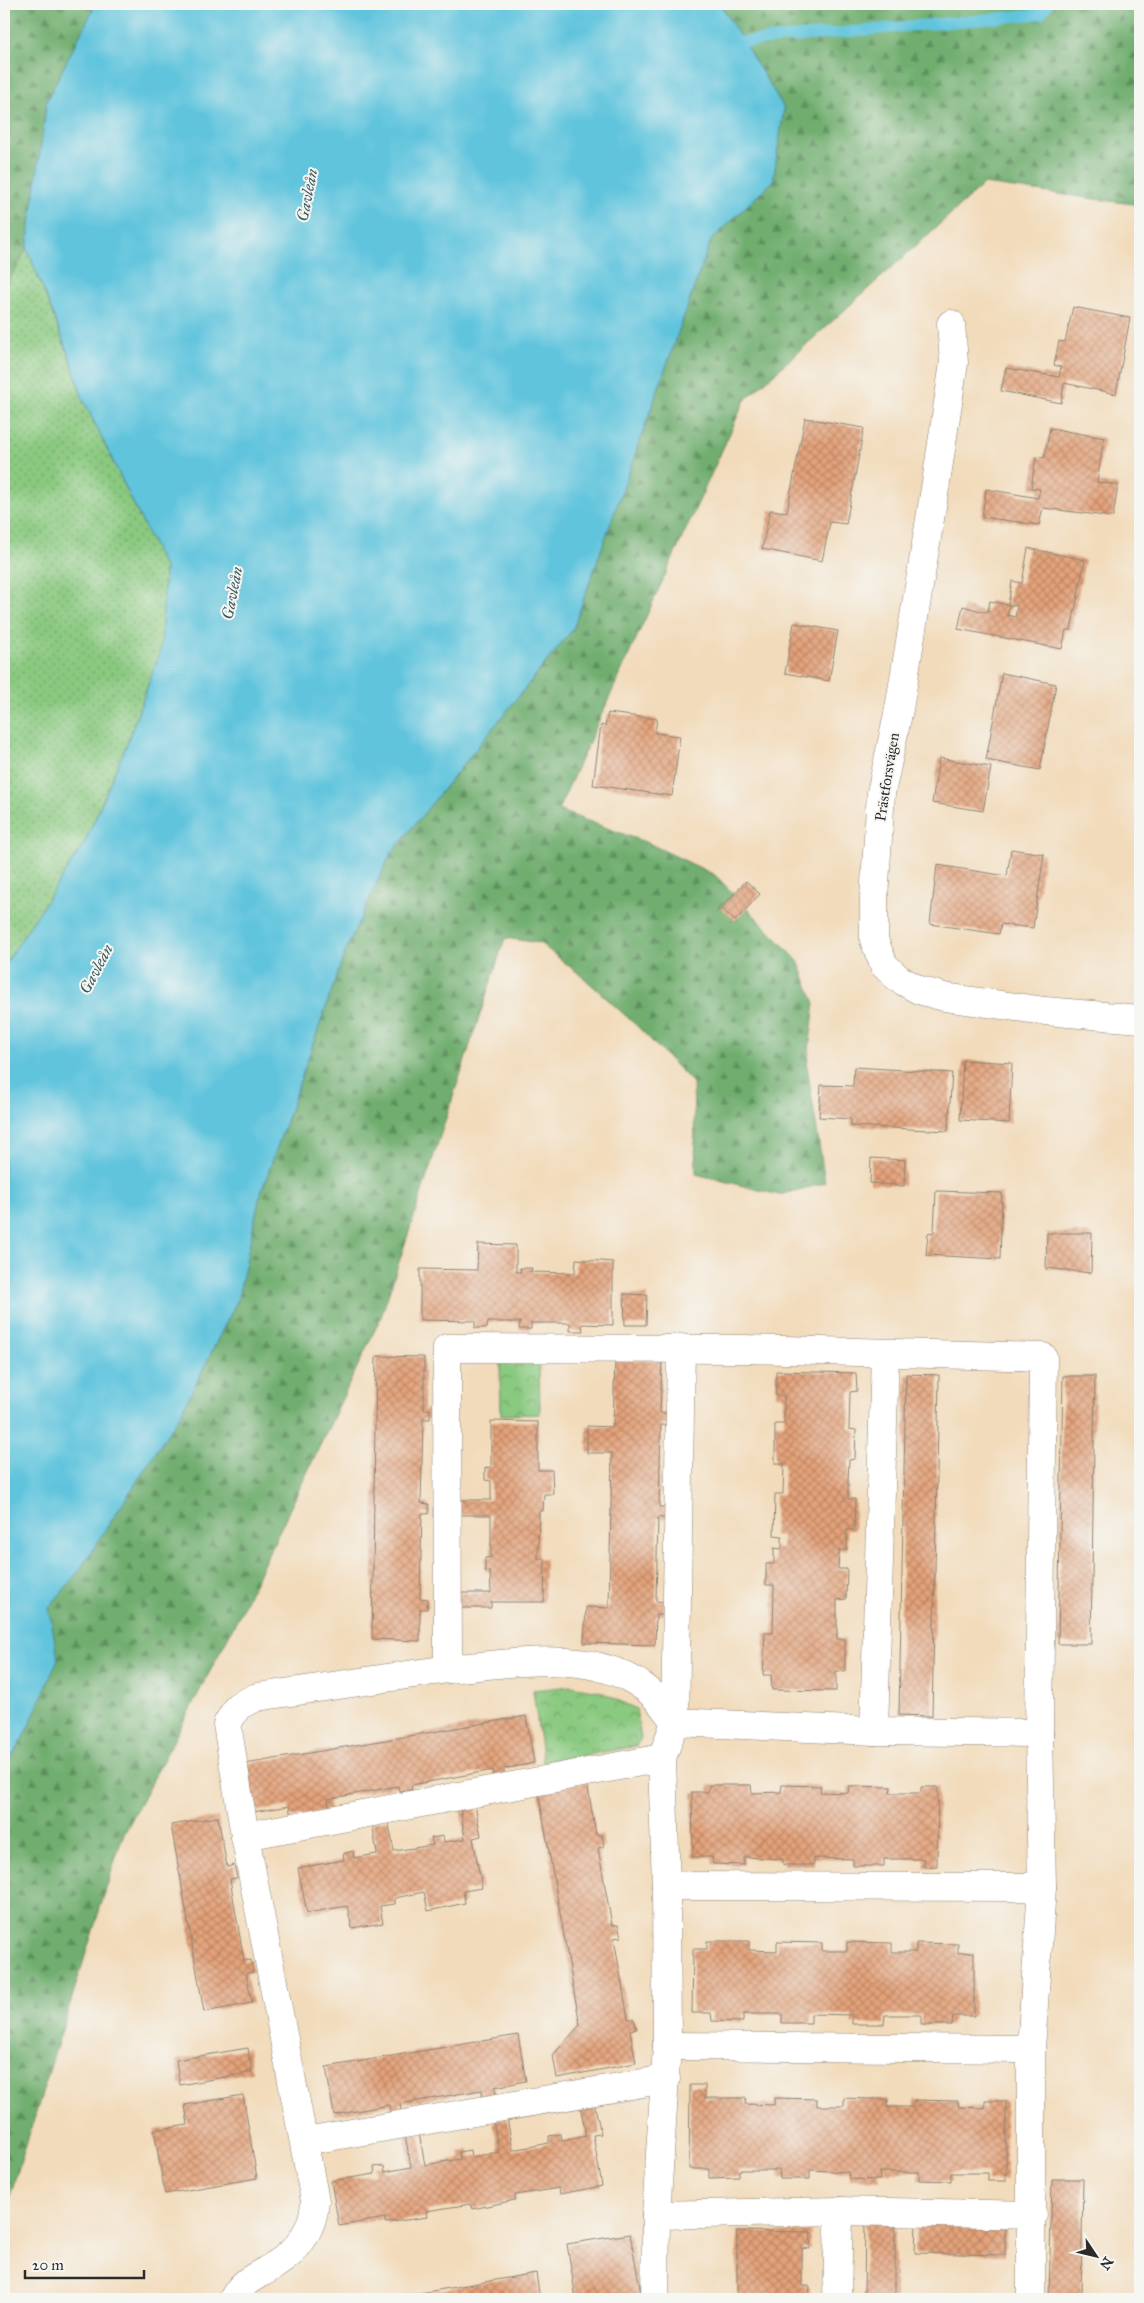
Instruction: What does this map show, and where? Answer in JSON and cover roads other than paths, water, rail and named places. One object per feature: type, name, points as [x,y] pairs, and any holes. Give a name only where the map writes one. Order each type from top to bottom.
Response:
[{"type":"street","name":"Prästforsvägen","points":[[951,324],[954,363],[899,709],[881,793],[874,898],[874,940],[884,965],[899,979],[919,990],[944,997],[1026,1009],[1140,1019]]},
{"type":"street","points":[[448,1669],[447,1348],[681,1348],[1043,1357],[1039,1733],[1042,1887],[1031,2048],[1033,2215],[1031,2299]]},
{"type":"street","points":[[655,2299],[656,2215],[667,2046],[666,1886],[662,1758],[676,1722],[681,1348]]},
{"type":"street","points":[[874,1731],[884,1354]]},
{"type":"street","points":[[233,2299],[239,2288],[253,2276],[275,2266],[293,2251],[314,2219],[315,2201],[245,1836],[227,1724],[238,1706],[257,1697],[448,1669],[535,1663],[582,1663],[614,1671],[645,1688],[659,1700],[676,1722],[874,1731],[1039,1733]]},
{"type":"street","points":[[245,1836],[662,1758]]},
{"type":"street","points":[[666,1886],[1042,1887]]},
{"type":"street","points":[[667,2046],[1031,2048]]},
{"type":"street","points":[[305,2141],[666,2079]]},
{"type":"street","points":[[656,2215],[839,2211],[1033,2215]]},
{"type":"street","points":[[837,2299],[839,2211]]},
{"type":"water","name":"Gavleån","points":[[96,4],[720,4],[784,108],[773,181],[711,240],[573,629],[390,855],[345,952],[259,1199],[238,1299],[181,1413],[79,1571],[49,1608],[58,1659],[24,1737],[4,1768],[4,966],[85,842],[128,741],[161,649],[165,569],[82,397],[72,363],[27,248],[47,100]]},
{"type":"waterway","points":[[729,43],[1040,14],[1048,4]]}]
